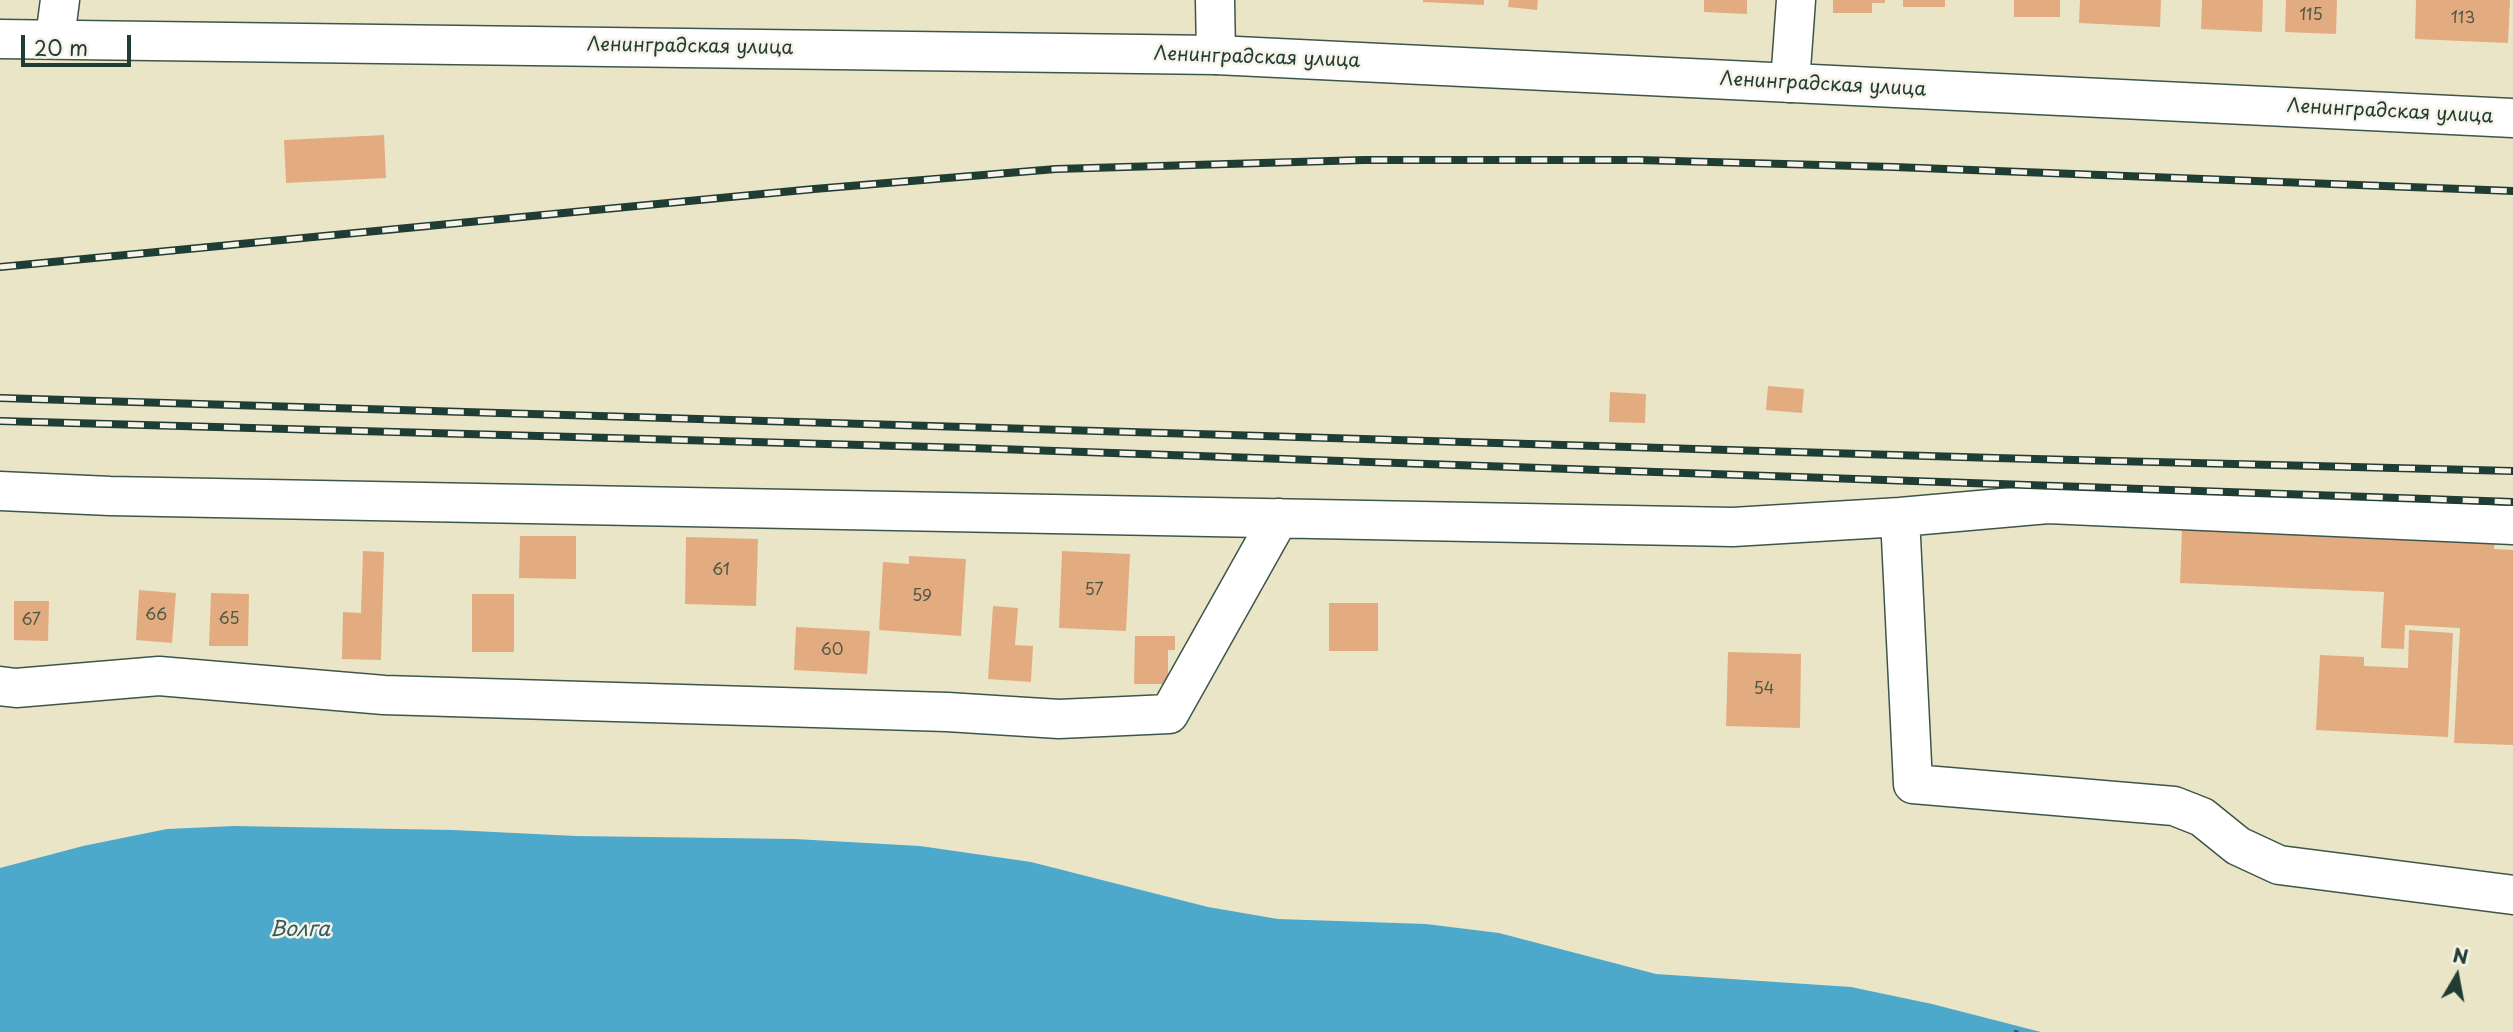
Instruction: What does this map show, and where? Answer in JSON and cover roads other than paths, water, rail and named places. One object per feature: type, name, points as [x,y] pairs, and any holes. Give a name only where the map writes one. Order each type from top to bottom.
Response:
[{"type":"street","points":[[55,38],[60,0]]},
{"type":"street","points":[[1215,0],[1216,55]]},
{"type":"street","points":[[1790,83],[1796,0]]},
{"type":"street","name":"Ленинградская улица","points":[[0,39],[1216,55],[2513,118]]},
{"type":"street","points":[[0,491],[124,496],[1733,527],[1900,517],[2048,504],[2513,525]]},
{"type":"street","points":[[1900,517],[1913,784],[2174,806],[2202,817],[2238,846],[2279,865],[2513,895]]},
{"type":"street","points":[[0,686],[16,688],[159,676],[384,695],[947,712],[1059,719],[1169,714],[1279,518]]},
{"type":"water","name":"Волга","points":[[234,826],[795,839],[920,846],[1031,862],[1208,907],[1278,919],[1426,924],[1499,933],[1656,974],[1851,987],[1932,1004],[2041,1032],[0,1032],[0,868],[83,846],[167,829]]},
{"type":"railway","points":[[0,267],[814,189],[1056,169],[1364,160],[1638,160],[2513,191]]},
{"type":"railway","points":[[0,398],[2513,471]]},
{"type":"railway","points":[[0,421],[970,448],[2513,502]]}]
